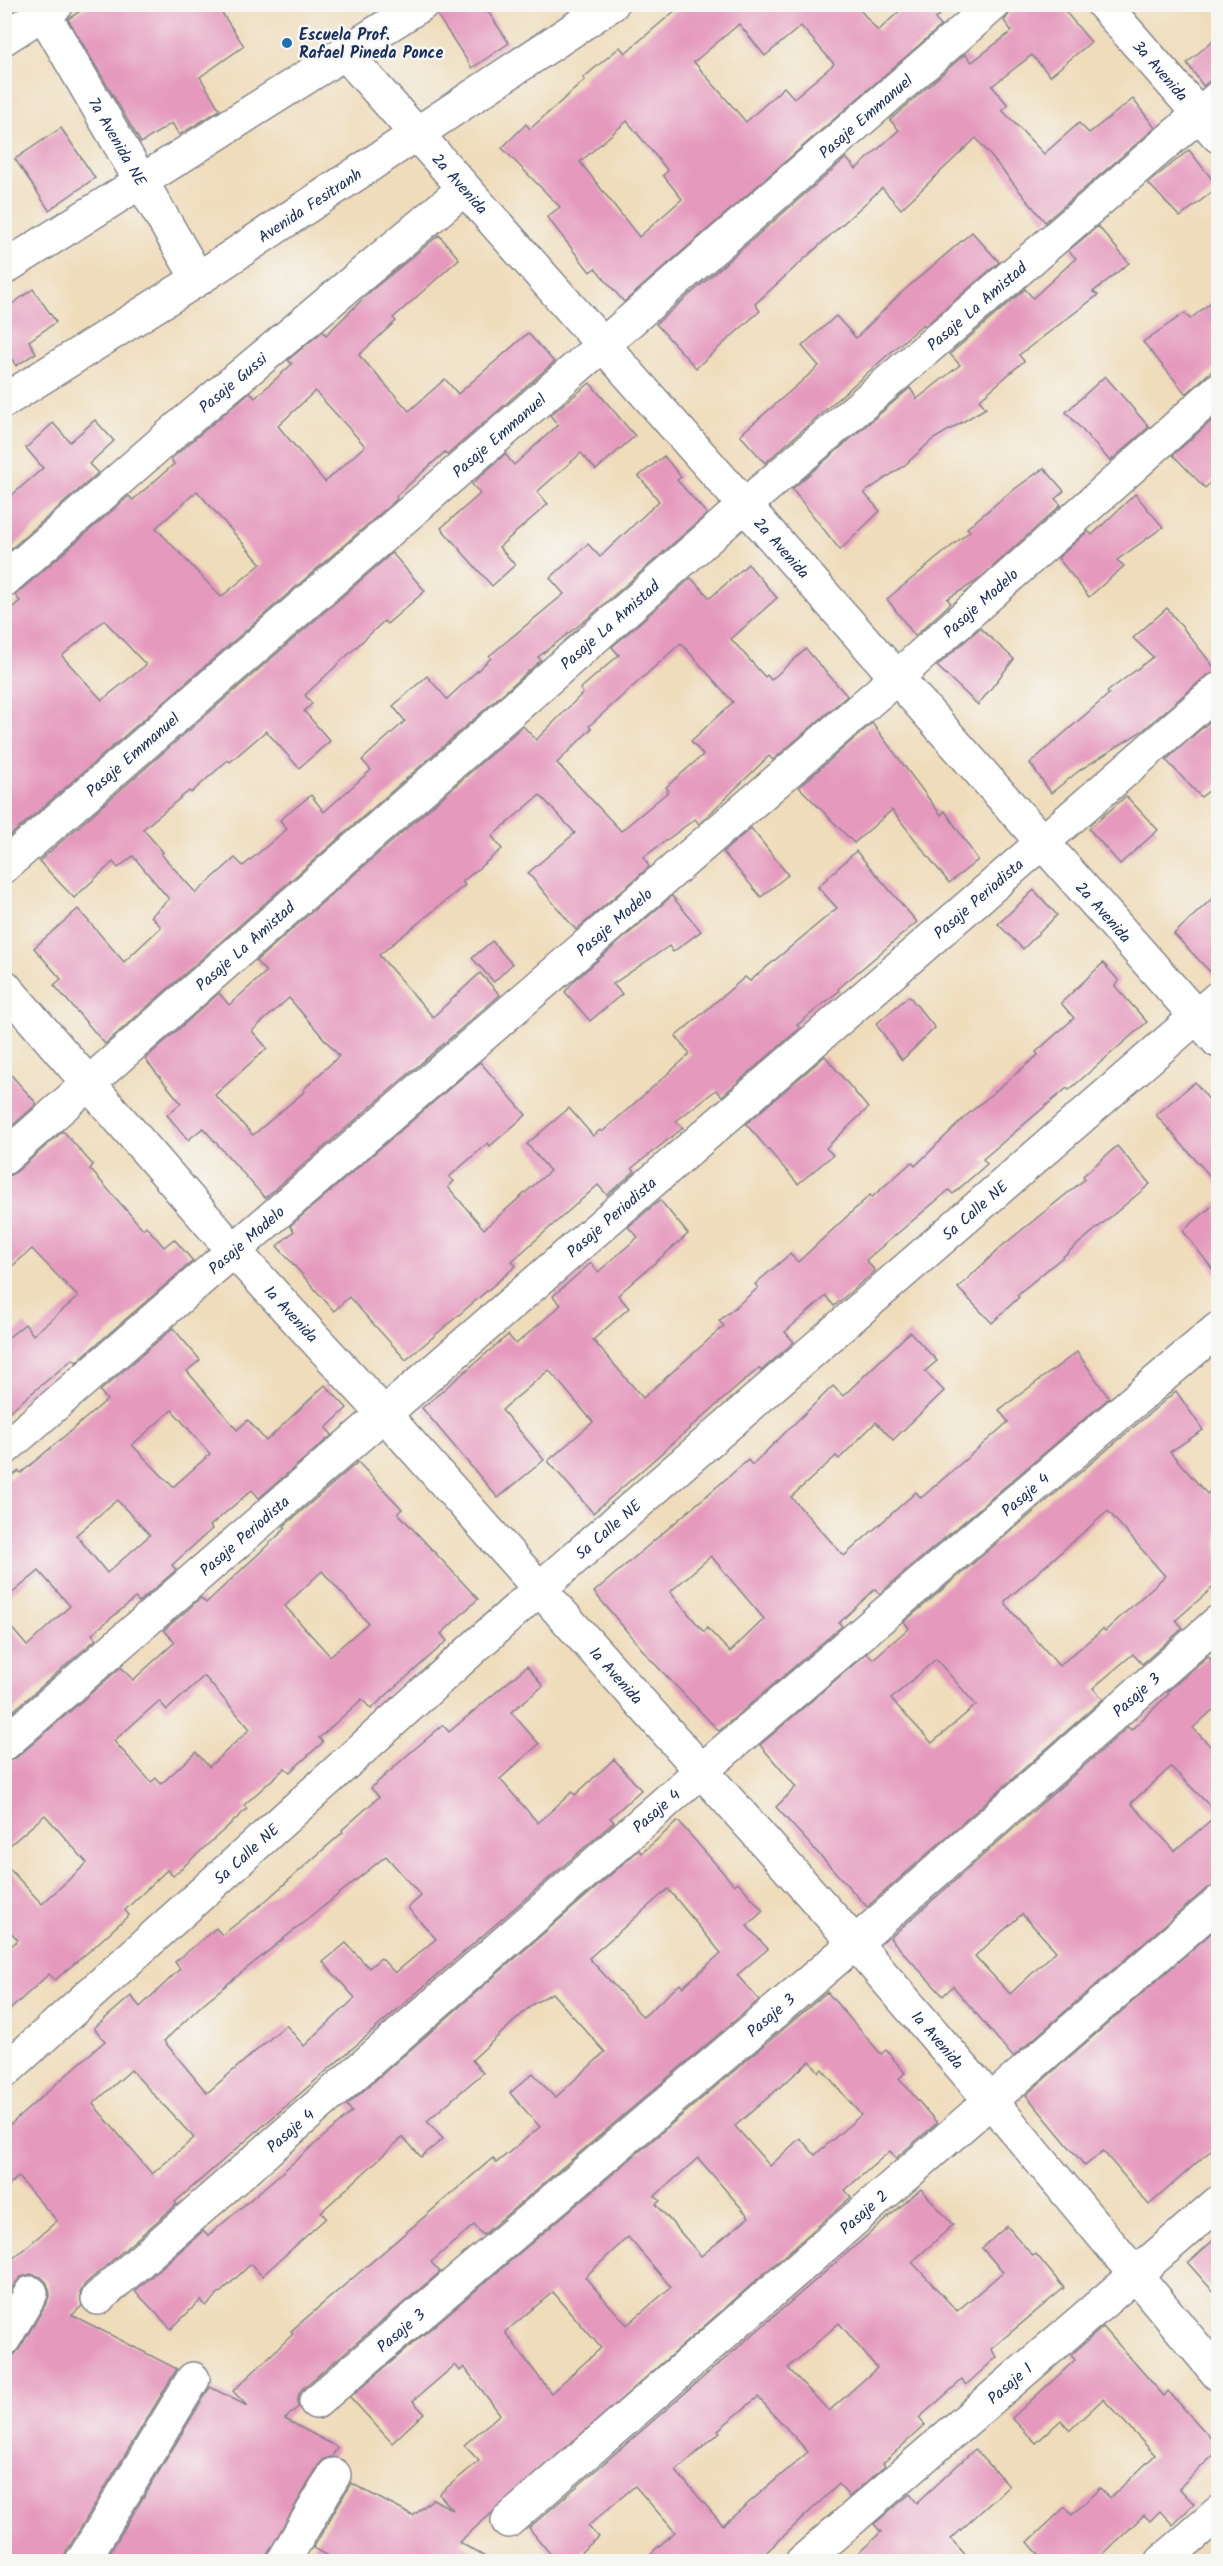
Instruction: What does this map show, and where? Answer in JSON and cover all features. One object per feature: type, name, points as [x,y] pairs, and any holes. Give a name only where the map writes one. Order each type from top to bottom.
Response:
[{"type":"street","points":[[4,268],[422,4]]},
{"type":"street","name":"Avenida Fesitranh","points":[[4,401],[198,279],[612,4]]},
{"type":"street","name":"Pasaje Emmanuel","points":[[4,866],[603,347],[994,4]]},
{"type":"street","name":"3a Avenida","points":[[1103,4],[1212,116]]},
{"type":"street","points":[[4,38],[46,7]]},
{"type":"street","name":"7a Avenida NE","points":[[46,7],[141,182],[198,279]]},
{"type":"street","name":"2a Avenida","points":[[345,53],[1043,844],[1208,1007],[1218,1041]]},
{"type":"street","name":"Pasaje La Amistad","points":[[4,1158],[744,506],[1212,116]]},
{"type":"street","name":"Pasaje Gussi","points":[[4,580],[272,348],[464,189]]},
{"type":"street","name":"Pasaje Modelo","points":[[4,1449],[896,678],[1218,390]]},
{"type":"street","name":"Pasaje Periodista","points":[[4,1744],[1218,690]]},
{"type":"street","name":"1a Avenida","points":[[4,986],[233,1250],[383,1413],[855,1943],[991,2101],[1218,2374]]},
{"type":"street","name":"5a Calle NE","points":[[4,2072],[539,1589],[1208,1007]]},
{"type":"street","name":"Pasaje 4","points":[[98,2298],[701,1771],[1218,1329]]},
{"type":"street","name":"Pasaje 3","points":[[316,2402],[855,1943],[1218,1622]]},
{"type":"street","name":"Pasaje 2","points":[[508,2521],[1218,1903]]},
{"type":"street","name":"Pasaje 1","points":[[802,2562],[1218,2203]]},
{"type":"street","points":[[4,2338],[31,2293]]},
{"type":"street","points":[[82,2562],[193,2379]]},
{"type":"street","points":[[283,2562],[334,2475]]},
{"type":"street","points":[[1162,2562],[1218,2513]]},
{"type":"building","points":[[91,4],[216,4],[244,46],[200,77],[220,110],[179,135],[172,123],[141,143],[68,19]]},
{"type":"building","points":[[441,4],[483,4],[509,43],[472,68],[437,15]]},
{"type":"building","points":[[683,4],[855,4],[878,31],[907,4],[952,4],[935,19],[941,26],[624,302],[595,268],[590,272],[547,217],[560,207],[502,148],[526,124],[530,129],[585,80],[583,78],[620,47],[625,53]],"holes":[[[739,24],[765,56],[801,26],[834,64],[794,98],[784,87],[746,122],[694,62]],[[627,121],[668,171],[663,175],[682,199],[639,237],[580,162]]]},
{"type":"building","points":[[1012,4],[1059,4],[1091,42],[1050,76],[1032,55],[992,86],[1008,105],[1002,110],[1044,154],[1079,123],[1089,133],[1133,99],[1155,128],[1045,222],[976,138],[901,209],[882,188],[755,304],[760,311],[696,368],[656,324],[846,158],[856,169],[899,130],[890,120],[965,54],[972,62],[1012,31],[1004,21],[1011,11]]},
{"type":"building","points":[[1218,36],[1218,74],[1203,86],[1187,63]]},
{"type":"building","points":[[61,128],[95,178],[49,210],[15,159]]},
{"type":"building","points":[[1189,150],[1218,187],[1180,217],[1148,183]]},
{"type":"building","points":[[1098,226],[1129,263],[1093,292],[1098,295],[1019,355],[1024,361],[979,400],[986,408],[932,440],[905,465],[864,493],[880,511],[840,550],[792,489],[910,388],[917,399],[960,365],[950,354],[1025,289],[1033,298],[1076,258],[1068,251]]},
{"type":"building","points":[[972,232],[999,262],[925,326],[923,324],[765,463],[740,435],[819,366],[802,346],[836,316],[856,338],[901,293]]},
{"type":"building","points":[[439,235],[459,259],[393,318],[396,321],[359,355],[409,411],[445,379],[458,394],[528,333],[554,362],[447,455],[445,452],[396,496],[397,499],[4,841],[4,615],[20,601],[15,595],[129,496],[133,500],[174,464],[171,459],[250,392],[255,398],[292,364],[288,360],[323,331],[326,335],[372,290]],"holes":[[[315,391],[365,446],[325,482],[278,426]],[[197,491],[261,564],[221,597],[156,528]],[[104,620],[146,665],[102,700],[62,656]]]},
{"type":"building","points":[[33,289],[56,322],[29,341],[36,353],[16,366],[9,354],[4,358],[4,302],[8,307]]},
{"type":"building","points":[[1218,297],[1218,365],[1186,394],[1143,342],[1185,313],[1190,319]]},
{"type":"building","points":[[1105,376],[1149,427],[1110,461],[1066,412]]},
{"type":"building","points":[[590,383],[635,436],[596,470],[581,453],[537,492],[548,504],[499,547],[515,565],[492,586],[441,528],[480,494],[472,484],[505,454],[514,465],[558,425],[550,415]]},
{"type":"building","points":[[1218,415],[1218,475],[1205,488],[1173,455]]},
{"type":"building","points":[[95,420],[114,441],[89,464],[98,473],[4,555],[4,502],[43,468],[26,448],[53,423],[70,442]]},
{"type":"building","points":[[664,456],[681,477],[677,480],[707,514],[587,619],[538,657],[541,660],[105,1044],[54,985],[61,979],[34,948],[78,909],[124,962],[161,927],[151,916],[169,899],[133,856],[118,868],[113,862],[74,898],[39,861],[392,553],[425,591],[387,624],[384,621],[305,695],[312,704],[304,711],[330,741],[299,768],[266,731],[230,762],[228,760],[191,793],[189,791],[143,829],[163,852],[161,854],[196,893],[235,858],[243,866],[287,829],[280,820],[311,795],[324,812],[371,770],[362,760],[405,721],[393,706],[427,676],[447,699],[491,658],[489,656],[564,594],[550,578],[588,544],[600,557],[659,501],[639,476]]},
{"type":"building","points":[[1044,468],[1064,491],[1055,499],[1061,505],[977,581],[947,599],[951,603],[915,636],[887,599],[970,531],[967,528]]},
{"type":"building","points":[[1135,494],[1163,527],[1117,560],[1124,566],[1089,597],[1058,558],[1088,531],[1092,535]]},
{"type":"building","points":[[748,564],[777,598],[731,639],[765,677],[767,675],[771,680],[806,649],[847,696],[773,760],[769,756],[699,824],[695,819],[644,857],[649,867],[576,930],[528,873],[575,833],[540,795],[492,836],[502,849],[462,882],[465,885],[379,955],[433,1017],[480,973],[500,995],[265,1198],[203,1128],[188,1140],[167,1115],[181,1103],[145,1059],[219,993],[229,1005],[266,972],[256,961],[523,726],[536,740],[583,693],[580,689],[619,655],[612,647],[691,578],[710,598]],"holes":[[[681,643],[733,702],[691,741],[703,755],[666,787],[669,791],[621,831],[557,763],[591,729],[589,726]],[[289,998],[339,1056],[304,1089],[305,1091],[253,1135],[215,1095],[267,1048],[252,1031]]]},
{"type":"building","points":[[1167,608],[1218,672],[1206,676],[1142,731],[1080,770],[1051,793],[1030,763],[1109,694],[1107,692],[1153,657],[1133,638]]},
{"type":"building","points":[[980,628],[1014,659],[978,705],[937,666]]},
{"type":"building","points":[[1218,714],[1218,784],[1201,797],[1166,760]]},
{"type":"building","points":[[872,723],[941,815],[945,811],[978,860],[949,883],[892,810],[854,843],[799,787]]},
{"type":"building","points":[[1126,796],[1158,830],[1120,864],[1089,829]]},
{"type":"building","points":[[751,828],[788,875],[761,897],[723,852]]},
{"type":"building","points":[[856,851],[917,922],[797,1025],[800,1028],[722,1096],[716,1090],[676,1121],[683,1128],[632,1168],[635,1171],[607,1195],[598,1185],[512,1261],[516,1266],[406,1360],[349,1297],[334,1311],[277,1246],[294,1231],[290,1226],[480,1062],[526,1115],[490,1146],[488,1143],[449,1177],[454,1181],[448,1187],[484,1229],[550,1171],[527,1144],[569,1108],[593,1136],[600,1130],[602,1132],[690,1054],[676,1036],[745,977],[750,981],[837,908],[818,887]]},
{"type":"building","points":[[1034,890],[1057,915],[1023,949],[998,924]]},
{"type":"building","points":[[1218,893],[1218,980],[1174,934]]},
{"type":"building","points":[[672,896],[701,931],[673,952],[669,946],[613,984],[622,994],[590,1021],[565,992],[574,981]]},
{"type":"building","points":[[492,941],[512,964],[494,982],[472,958]]},
{"type":"building","points":[[1103,963],[1119,981],[1115,986],[1147,1022],[1069,1090],[1067,1088],[983,1159],[987,1164],[953,1194],[949,1190],[866,1260],[875,1271],[834,1306],[826,1296],[785,1332],[794,1342],[761,1371],[759,1368],[593,1513],[548,1461],[593,1422],[549,1370],[502,1410],[544,1460],[498,1498],[422,1408],[508,1335],[516,1344],[561,1305],[553,1296],[591,1263],[598,1272],[638,1237],[628,1227],[660,1200],[688,1234],[618,1295],[629,1308],[593,1340],[643,1398],[724,1326],[719,1321],[758,1288],[755,1284],[790,1254],[798,1262],[870,1195],[872,1197],[912,1162],[915,1166],[967,1115],[1038,1055],[1036,1052],[1074,1018],[1061,1003]]},
{"type":"building","points":[[909,996],[935,1028],[902,1060],[876,1024]]},
{"type":"building","points":[[825,1056],[868,1108],[826,1148],[833,1155],[798,1184],[746,1124]]},
{"type":"building","points":[[4,1067],[37,1104],[13,1125],[4,1116]]},
{"type":"building","points":[[1195,1082],[1218,1111],[1218,1185],[1156,1115]]},
{"type":"building","points":[[63,1131],[93,1165],[90,1169],[143,1229],[146,1226],[164,1247],[174,1239],[193,1261],[76,1362],[73,1359],[4,1416],[4,1341],[25,1324],[33,1335],[78,1297],[32,1249],[4,1273],[4,1178],[16,1172]]},
{"type":"building","points":[[1117,1146],[1150,1184],[1017,1295],[1019,1297],[992,1323],[958,1288],[1002,1246],[1085,1179],[1083,1176]]},
{"type":"building","points":[[1218,1201],[1218,1276],[1183,1231]]},
{"type":"building","points":[[173,1328],[200,1360],[187,1371],[237,1430],[248,1420],[266,1441],[325,1385],[347,1408],[326,1428],[332,1435],[259,1498],[252,1490],[210,1526],[212,1529],[172,1565],[176,1570],[139,1602],[135,1598],[92,1634],[96,1639],[4,1719],[4,1619],[27,1646],[70,1606],[39,1571],[4,1600],[4,1482],[19,1471],[21,1473],[107,1400],[100,1391]],"holes":[[[172,1410],[210,1454],[173,1487],[132,1445]],[[117,1500],[150,1535],[107,1573],[76,1535]]]},
{"type":"building","points":[[910,1332],[937,1361],[925,1371],[944,1391],[893,1440],[876,1422],[839,1459],[836,1456],[791,1497],[844,1556],[916,1492],[921,1498],[1008,1422],[999,1410],[1077,1352],[1109,1398],[879,1594],[875,1589],[839,1623],[842,1626],[719,1731],[651,1660],[594,1592],[748,1460],[752,1465],[833,1386],[843,1396]],"holes":[[[711,1556],[764,1619],[730,1652],[707,1628],[704,1632],[670,1592]]]},
{"type":"building","points":[[1176,1391],[1203,1430],[1170,1452],[1207,1494],[1218,1484],[1218,1583],[1176,1620],[1183,1628],[1142,1664],[1133,1654],[1093,1688],[1103,1699],[867,1907],[776,1807],[796,1787],[760,1745],[867,1653],[873,1659],[909,1628],[904,1622]],"holes":[[[1108,1511],[1165,1576],[1105,1631],[1103,1629],[1059,1666],[1005,1601]],[[936,1659],[976,1705],[932,1743],[891,1699]]]},
{"type":"building","points":[[358,1462],[402,1509],[398,1513],[478,1599],[441,1634],[447,1641],[371,1709],[362,1699],[319,1738],[323,1742],[290,1772],[285,1768],[244,1805],[247,1809],[173,1876],[167,1870],[125,1910],[129,1915],[94,1947],[55,1980],[49,1974],[4,2015],[4,1952],[18,1940],[4,1925],[4,1863],[42,1904],[87,1863],[45,1815],[4,1850],[4,1762],[16,1758],[121,1667],[133,1680],[175,1642],[164,1630],[201,1598],[206,1603],[286,1528],[284,1526]],"holes":[[[322,1571],[368,1623],[330,1656],[285,1606]],[[204,1676],[250,1729],[209,1767],[196,1752],[161,1784],[156,1778],[151,1782],[114,1741],[159,1701],[167,1710]]]},
{"type":"building","points":[[1208,1656],[1218,1669],[1218,1705],[1193,1728],[1218,1754],[1218,1814],[1218,1885],[1206,1889],[1013,2057],[953,1986],[943,1996],[890,1938],[1128,1727],[1131,1730],[1169,1694],[1167,1692]],"holes":[[[1171,1767],[1218,1814],[1175,1851],[1131,1803]],[[1022,1914],[1056,1951],[1010,1994],[975,1956]]]},
{"type":"building","points":[[527,1666],[543,1686],[511,1712],[539,1744],[500,1779],[538,1823],[572,1792],[575,1795],[614,1759],[641,1790],[610,1818],[614,1822],[175,2202],[177,2204],[85,2284],[80,2293],[82,2306],[72,2315],[177,2369],[66,2552],[63,2562],[4,2562],[4,2358],[14,2355],[20,2348],[50,2293],[47,2283],[41,2277],[31,2274],[21,2277],[15,2283],[4,2301],[4,2266],[57,2221],[18,2177],[4,2189],[4,2130],[105,2041],[94,2028],[131,1996],[140,2007],[180,1969],[175,1962],[216,1928],[222,1935],[262,1904],[379,1797],[371,1788],[443,1725],[449,1732]],"holes":[[[386,1856],[421,1896],[408,1908],[436,1939],[395,1973],[381,1958],[369,1968],[346,1943],[323,1962],[355,1998],[304,2046],[286,2025],[207,2093],[164,2041],[204,2003]],[[131,2070],[194,2138],[152,2174],[93,2104]]]},
{"type":"building","points":[[678,1821],[734,1885],[738,1882],[763,1911],[747,1926],[768,1949],[737,1975],[759,2000],[483,2235],[474,2225],[431,2262],[440,2272],[303,2388],[298,2396],[298,2407],[285,2419],[337,2447],[332,2457],[324,2459],[318,2466],[263,2562],[104,2562],[210,2387],[247,2406],[233,2391],[293,2334],[291,2331],[493,2158],[496,2163],[540,2127],[510,2093],[533,2073],[555,2098],[605,2052],[552,1993],[533,2004],[472,2060],[483,2073],[427,2121],[443,2139],[421,2157],[403,2137],[321,2212],[326,2218],[262,2276],[251,2264],[206,2306],[201,2300],[171,2329],[135,2291],[203,2231],[208,2236],[352,2112],[347,2105],[639,1850],[642,1853]],"holes":[[[668,1889],[721,1953],[683,1987],[680,1984],[643,2017],[589,1958]]]},
{"type":"building","points":[[1218,1927],[1218,2144],[1149,2205],[1103,2151],[1085,2166],[1026,2095]]},
{"type":"building","points":[[827,1992],[881,2054],[886,2050],[905,2073],[899,2078],[937,2123],[896,2158],[890,2151],[845,2190],[851,2197],[459,2542],[494,2562],[338,2562],[313,2548],[351,2483],[413,2516],[433,2499],[453,2510],[439,2494],[479,2461],[464,2445],[500,2414],[464,2367],[460,2371],[455,2365],[413,2401],[424,2413],[392,2443],[350,2397]],"holes":[[[810,2061],[819,2072],[822,2069],[861,2115],[815,2155],[800,2138],[770,2166],[735,2126]],[[698,2158],[749,2217],[701,2256],[656,2204],[660,2201],[655,2196]],[[628,2237],[671,2287],[627,2325],[585,2277]],[[553,2292],[601,2348],[551,2393],[505,2332]]]},
{"type":"building","points":[[921,2189],[953,2225],[912,2262],[957,2311],[1003,2272],[982,2248],[1007,2226],[1033,2256],[1036,2254],[1064,2288],[991,2349],[997,2357],[966,2385],[962,2380],[919,2418],[925,2425],[883,2463],[885,2466],[849,2497],[839,2484],[756,2562],[641,2562],[675,2532],[635,2486],[588,2526],[598,2537],[570,2562],[557,2562],[529,2528]],"holes":[[[839,2323],[877,2368],[829,2411],[788,2368]],[[758,2397],[808,2452],[723,2525],[676,2471],[720,2432],[718,2430]]]},
{"type":"building","points":[[1218,2236],[1218,2297],[1188,2263]]},
{"type":"building","points":[[1103,2327],[1164,2396],[1168,2391],[1218,2446],[1218,2451],[1179,2488],[1194,2504],[1173,2525],[1160,2511],[1150,2521],[1144,2515],[1095,2562],[1045,2562],[1028,2542],[1065,2507],[1072,2515],[1100,2488],[1110,2498],[1155,2455],[1103,2399],[1070,2430],[1061,2420],[1036,2443],[1012,2418],[1075,2360],[1071,2355]]},
{"type":"building","points":[[975,2449],[1009,2486],[951,2539],[972,2562],[849,2562],[881,2532],[874,2524],[910,2494],[917,2503]]},
{"type":"place","name":"Escuela Prof. Rafael Pineda Ponce","points":[[287,43]]}]
